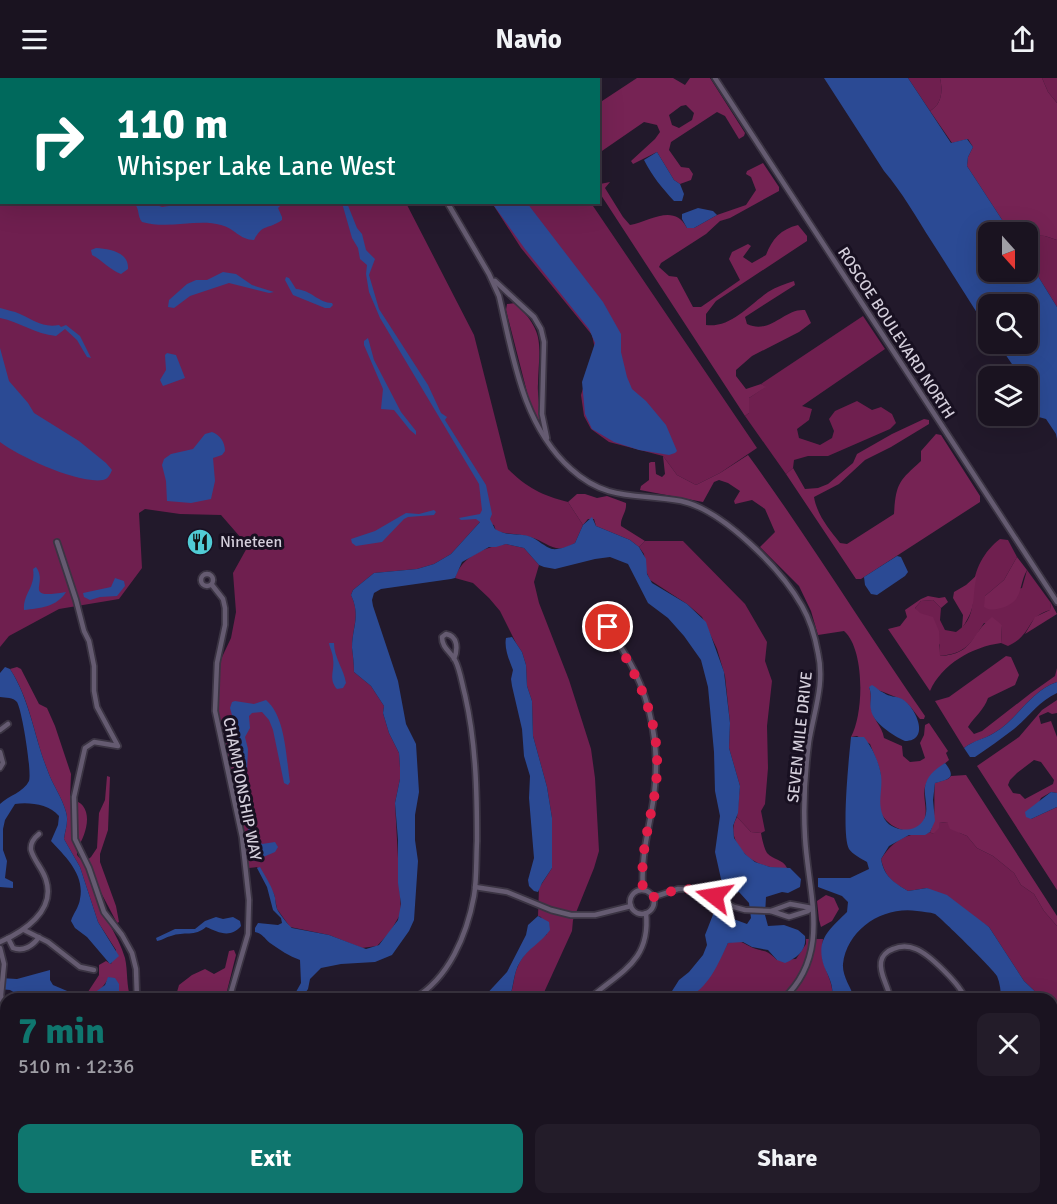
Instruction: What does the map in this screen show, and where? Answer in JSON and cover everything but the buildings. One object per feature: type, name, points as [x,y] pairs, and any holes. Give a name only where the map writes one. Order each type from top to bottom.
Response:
[{"type":"street","name":"ROSCOE BOULEVARD NORTH","points":[[715,78],[1057,602]]},
{"type":"street","name":"SEVEN MILE DRIVE","points":[[448,204],[497,291],[524,397],[537,425],[569,468],[586,481],[624,496],[681,501],[709,512],[740,536],[771,565],[800,604],[814,638],[821,674],[819,697],[809,743],[804,813],[814,939],[809,961],[797,984],[789,993]]},
{"type":"street","name":"SEVEN MILE DRIVE","points":[[489,274],[534,317],[541,328],[544,339],[542,414],[549,443]]},
{"type":"street","points":[[57,542],[88,641],[94,666],[94,691],[97,707],[118,746],[101,745],[94,742],[86,748],[74,797],[75,839],[89,868],[104,912],[122,935],[132,953],[137,975],[136,993]]},
{"type":"street","name":"CHAMPIONSHIP WAY","points":[[212,585],[223,599],[225,608],[225,625],[217,663],[215,711],[242,837],[249,900],[248,934],[231,993]]},
{"type":"street","points":[[603,618],[641,686],[655,740],[656,785],[642,855],[643,890]]},
{"type":"street","points":[[421,993],[437,980],[454,956],[470,913],[476,887],[476,768],[469,716],[454,659],[442,643],[442,637],[446,634],[456,639],[454,659]]},
{"type":"street","points":[[0,730],[8,724]]},
{"type":"street","points":[[0,752],[3,763],[0,768]]},
{"type":"street","points":[[0,942],[24,930],[35,921],[47,897],[46,880],[31,849],[32,842],[39,834]]},
{"type":"street","points":[[476,887],[507,892],[551,910],[571,915],[606,914],[631,906]]},
{"type":"street","points":[[654,897],[678,889],[692,888],[707,892],[734,907],[748,911],[768,911],[789,917],[812,908]]},
{"type":"street","points":[[643,890],[654,897],[654,906],[646,913],[636,912],[631,906],[633,894],[643,890]]},
{"type":"street","points":[[768,911],[790,904],[812,908]]},
{"type":"street","points":[[597,993],[626,970],[636,957],[646,930],[646,913]]},
{"type":"street","points":[[24,930],[48,942],[80,967],[94,970]]},
{"type":"street","points":[[8,938],[13,948],[20,950],[30,946],[39,937]]},
{"type":"street","points":[[888,993],[881,972],[882,958],[892,949],[908,947],[923,952],[961,988],[963,993]]},
{"type":"street","points":[[0,948],[4,964],[1,991]]},
{"type":"shaded area","points":[[637,78],[673,78],[685,85],[690,78],[710,78],[745,133],[739,139],[725,116],[717,112],[671,142],[669,150],[681,167],[689,168],[693,174],[691,180],[680,184],[674,180],[657,152],[633,164],[631,161],[660,132],[657,125],[644,122],[600,152],[600,102]],"holes":[[[686,105],[694,113],[692,120],[679,128],[672,125],[669,115]]]},
{"type":"shaded area","points":[[908,78],[940,78],[941,97],[934,108],[930,111]]},
{"type":"shaded area","points":[[940,78],[1042,78],[1048,92],[1057,103],[1057,240],[1038,236],[1038,222],[1003,222],[967,166],[973,147],[968,139],[952,143],[930,111],[941,97]]},
{"type":"shaded area","points":[[1042,78],[1057,78],[1057,103],[1048,92]]},
{"type":"shaded area","points":[[763,163],[779,187],[779,191],[730,218],[720,221],[706,234],[661,263],[659,267],[669,276],[677,277],[693,307],[701,307],[740,280],[729,259],[732,252],[748,244],[751,246],[743,257],[752,263],[766,255],[774,240],[787,229],[798,225],[807,236],[807,241],[716,301],[706,314],[706,325],[724,323],[768,292],[794,281],[795,285],[745,317],[747,324],[763,326],[797,310],[805,310],[811,323],[799,332],[752,356],[736,370],[736,376],[746,389],[761,384],[766,387],[749,398],[749,413],[745,416],[600,194],[600,184],[610,182],[605,188],[630,225],[669,215],[676,216],[687,228],[694,228],[717,215],[746,205],[756,190],[751,177],[746,174],[747,171]]},
{"type":"shaded area","points":[[0,204],[407,204],[474,335],[508,469],[535,490],[568,502],[583,525],[575,543],[568,547],[557,548],[530,537],[496,531],[494,525],[480,522],[451,554],[434,564],[417,569],[374,573],[353,590],[351,595],[356,615],[352,641],[354,672],[371,686],[384,706],[383,713],[389,733],[399,753],[400,779],[395,803],[401,913],[390,932],[377,946],[362,948],[329,935],[290,927],[277,909],[274,894],[257,867],[249,868],[218,720],[215,672],[231,638],[236,612],[233,573],[248,546],[221,515],[180,514],[145,509],[139,513],[142,568],[119,599],[59,609],[9,636],[0,647]]},
{"type":"shaded area","points":[[493,204],[592,204],[757,448],[720,473],[696,485],[677,475],[663,456],[609,442],[591,429],[584,416],[581,395],[595,349],[592,335],[521,248]]},
{"type":"shaded area","points":[[1038,236],[1057,240],[1057,307],[1038,276]]},
{"type":"shaded area","points":[[515,303],[532,323],[538,340],[539,421],[529,400],[506,310],[507,304]]},
{"type":"shaded area","points":[[863,316],[885,349],[802,406],[812,409],[809,420],[797,429],[799,438],[820,445],[832,438],[834,431],[829,419],[835,411],[857,401],[872,410],[881,407],[892,414],[896,423],[890,429],[828,456],[808,456],[794,460],[793,468],[786,474],[745,416],[749,413],[749,398],[765,387],[761,384]]},
{"type":"shaded area","points":[[924,419],[929,420],[929,424],[865,460],[839,484],[814,497],[818,510],[828,527],[840,543],[847,544],[894,514],[900,483],[921,461],[921,451],[936,434],[941,435],[980,496],[980,502],[861,579],[856,579],[786,474],[793,468],[805,489],[818,488],[828,484],[853,463],[857,454]]},
{"type":"shaded area","points":[[748,455],[925,716],[924,719],[920,719],[904,701],[869,687],[872,712],[884,738],[902,746],[903,756],[910,762],[920,761],[925,758],[920,743],[925,725],[929,723],[948,751],[946,753],[949,760],[929,778],[925,787],[926,810],[922,824],[917,829],[897,828],[890,824],[881,813],[878,801],[881,782],[879,766],[870,744],[857,736],[851,737],[860,698],[856,652],[844,631],[818,635],[811,611],[799,586],[760,547],[775,532],[765,509],[752,500],[735,504],[734,501],[740,491],[719,480],[714,482],[703,502],[640,490],[641,486],[649,480],[649,463],[655,462],[656,474],[662,477],[665,474],[663,456],[677,475],[696,485]]},
{"type":"shaded area","points":[[577,494],[597,498],[607,496],[626,503],[621,526],[645,541],[639,547],[630,540],[596,526],[594,519],[588,519],[583,525],[568,502]]},
{"type":"shaded area","points":[[1000,539],[1008,540],[1017,557],[1004,580],[985,596],[1022,588],[1027,570],[1051,603],[1050,610],[1036,617],[1022,637],[1008,646],[1001,643],[1002,625],[984,623],[966,647],[955,653],[939,656],[940,645],[915,608],[921,601],[933,600],[941,608],[940,620],[945,630],[956,632],[961,628],[971,614],[978,568],[989,549]]},
{"type":"shaded area","points":[[645,541],[683,541],[745,604],[767,642],[765,661],[772,681],[767,726],[768,768],[765,804],[761,811],[765,831],[761,833],[751,832],[737,817],[740,786],[729,748],[730,723],[725,676],[717,649],[702,617],[687,604],[650,580],[646,571],[644,554],[639,547]]},
{"type":"shaded area","points":[[506,544],[524,548],[539,565],[534,582],[539,603],[569,680],[591,749],[595,778],[599,851],[573,920],[572,931],[544,993],[511,993],[520,961],[547,934],[541,917],[538,916],[539,888],[552,868],[552,818],[547,787],[533,736],[532,701],[527,686],[526,665],[522,652],[500,611],[473,583],[455,578],[458,570],[469,558],[490,547]]},
{"type":"shaded area","points":[[1017,557],[1027,570],[1016,599],[997,609],[990,610],[984,607],[985,596],[1004,580]]},
{"type":"shaded area","points":[[977,575],[972,607],[962,628],[963,615],[953,598],[954,592]]},
{"type":"shaded area","points":[[928,596],[945,597],[948,602],[941,608],[933,600],[921,601],[915,608],[920,613],[933,617],[939,631],[940,656],[960,652],[966,648],[992,617],[1002,625],[1001,643],[979,648],[959,658],[942,673],[930,691],[888,629],[900,626],[907,617],[905,610]]},
{"type":"shaded area","points":[[1051,603],[1057,614],[1025,634],[1035,617],[1050,610]]},
{"type":"shaded area","points":[[1006,656],[1011,657],[1019,675],[1015,685],[988,698],[982,710],[968,727],[974,734],[982,731],[1055,676],[1057,668],[1057,682],[1039,692],[1002,727],[964,748],[935,701],[949,697]]},
{"type":"shaded area","points":[[17,667],[21,669],[39,704],[47,708],[55,726],[71,774],[70,798],[80,803],[86,811],[86,828],[77,849],[77,855],[84,863],[97,848],[99,813],[105,800],[107,776],[110,777],[108,830],[100,854],[100,862],[116,906],[119,922],[117,923],[97,885],[94,889],[100,907],[125,958],[129,993],[118,993],[109,977],[99,991],[87,993],[99,975],[99,965],[106,961],[111,964],[116,950],[98,922],[80,867],[64,839],[67,815],[42,756],[27,705],[10,669]]},
{"type":"shaded area","points":[[1057,700],[1057,713],[1048,712],[1039,716],[1041,724],[1051,721],[1057,737],[1057,793],[1051,792],[1041,798],[1031,819],[1057,807],[1057,890],[977,766],[1019,737],[1042,710]],"holes":[[[1034,760],[1041,762],[1054,780],[1053,784],[1025,799],[1020,794],[1013,793],[1008,785],[1010,780]]]},
{"type":"shaded area","points":[[966,775],[1057,916],[1057,926],[1044,911],[1034,894],[1021,885],[1014,873],[993,856],[977,848],[967,836],[950,829],[947,822],[939,823],[939,828],[933,834],[930,832],[934,814],[935,783],[951,776]]},
{"type":"shaded area","points":[[737,817],[751,832],[761,833],[767,853],[787,868],[763,865],[743,852],[733,832]]},
{"type":"shaded area","points":[[947,822],[967,836],[977,848],[993,856],[1014,873],[1021,885],[1034,894],[1044,911],[1057,926],[1057,993],[1037,993],[1024,981],[989,927],[927,888],[908,891],[893,882],[887,875],[881,859],[894,844],[911,835],[930,832],[933,834],[939,823]]},
{"type":"shaded area","points":[[826,895],[834,898],[839,909],[832,921],[821,927],[817,901]]},
{"type":"shaded area","points":[[806,939],[823,939],[822,958],[832,993],[692,993],[710,974],[728,943],[741,942],[767,952],[777,960],[796,959],[806,944]]},
{"type":"shaded area","points":[[234,950],[236,955],[226,993],[177,993],[179,985],[192,975],[205,969],[214,974],[225,968],[229,951]]},
{"type":"water","points":[[824,78],[908,78],[951,143],[967,139],[973,147],[967,166],[1003,222],[978,222],[978,282],[1038,282],[1038,276],[1057,307],[1057,439],[1046,419],[1038,417],[1038,366],[1013,366],[1005,354],[1038,354],[1038,294],[978,294],[978,314],[909,205],[884,171]]},
{"type":"water","points":[[657,152],[674,180],[680,184],[684,194],[682,201],[674,201],[644,160]]},
{"type":"water","points":[[135,204],[154,204],[162,207],[182,204],[282,204],[278,208],[282,220],[263,229],[254,240],[212,223],[162,225],[142,222]]},
{"type":"water","points":[[342,204],[347,204],[357,228],[362,234],[366,250],[375,259],[369,275],[379,309],[428,385],[441,413],[447,417],[445,420],[486,485],[492,514],[490,519],[495,529],[504,533],[534,538],[549,548],[558,549],[575,543],[583,525],[592,517],[596,526],[630,540],[639,547],[646,559],[647,574],[652,583],[687,604],[706,622],[724,672],[730,723],[729,748],[740,786],[738,813],[733,826],[734,838],[745,854],[755,862],[770,867],[790,868],[801,879],[800,887],[788,893],[782,892],[766,897],[765,915],[768,926],[784,925],[798,930],[805,936],[803,949],[793,959],[785,963],[777,960],[768,950],[752,947],[743,942],[728,943],[712,975],[701,989],[695,993],[671,993],[679,980],[703,955],[707,945],[705,935],[714,912],[720,908],[728,917],[747,924],[751,918],[749,903],[739,892],[728,892],[721,879],[715,852],[720,816],[715,791],[708,687],[701,660],[668,618],[648,603],[628,564],[610,557],[555,569],[539,565],[524,548],[506,544],[489,547],[462,562],[455,578],[381,589],[374,593],[372,600],[398,681],[406,724],[416,744],[419,792],[415,815],[415,840],[418,861],[414,920],[409,931],[392,955],[375,962],[321,968],[310,979],[305,993],[295,993],[301,983],[300,960],[255,932],[258,923],[278,925],[282,923],[281,918],[273,910],[267,887],[257,868],[260,867],[275,896],[278,911],[292,928],[329,935],[366,949],[379,945],[398,920],[401,904],[395,803],[400,779],[399,753],[389,733],[383,713],[384,706],[371,686],[354,672],[352,641],[356,616],[351,595],[353,590],[374,573],[417,569],[434,564],[451,554],[480,522],[476,519],[461,520],[459,518],[480,514],[482,510],[479,484],[380,318],[369,292],[367,265],[360,259],[358,248],[352,238]]},
{"type":"water","points":[[493,204],[528,204],[603,302],[621,334],[621,352],[632,389],[646,401],[666,425],[677,451],[675,453],[669,455],[639,450],[614,442],[592,429],[585,414],[582,382],[595,343],[589,329],[525,249]]},
{"type":"water","points":[[698,208],[713,211],[717,215],[694,228],[687,228],[682,214]]},
{"type":"water","points":[[96,248],[118,252],[125,259],[128,269],[121,274],[113,270],[92,255],[91,250]]},
{"type":"water","points":[[223,272],[236,274],[252,285],[274,292],[269,293],[229,283],[190,296],[174,308],[168,307],[169,300],[187,284],[196,280],[207,280]]},
{"type":"water","points":[[286,277],[296,289],[333,305],[325,308],[293,295],[285,280]]},
{"type":"water","points":[[0,308],[43,324],[61,327],[66,325],[80,336],[91,358],[87,357],[77,340],[65,329],[56,336],[41,333],[0,318]]},
{"type":"water","points":[[368,338],[374,360],[401,412],[416,431],[416,435],[394,410],[381,409],[383,389],[364,345],[364,341]]},
{"type":"water","points":[[0,348],[9,381],[34,413],[79,441],[106,463],[112,470],[108,478],[92,480],[65,474],[35,462],[0,442]]},
{"type":"water","points":[[167,353],[176,355],[185,378],[163,386],[160,380],[166,370],[165,355]]},
{"type":"water","points":[[212,432],[222,439],[225,451],[222,455],[213,458],[215,481],[211,499],[191,503],[167,501],[162,465],[164,459],[171,454],[193,449],[205,434]]},
{"type":"water","points":[[434,510],[436,512],[434,515],[404,519],[382,542],[356,546],[352,543],[351,539],[375,531],[406,513],[419,514]]},
{"type":"water","points":[[897,556],[901,557],[908,572],[877,595],[871,594],[865,585],[864,577]]},
{"type":"water","points":[[36,567],[40,579],[40,592],[52,594],[66,592],[53,604],[24,610],[25,599],[33,581],[33,569]]},
{"type":"water","points":[[115,578],[124,581],[125,586],[117,596],[90,600],[84,597],[83,593],[111,587]]},
{"type":"water","points":[[512,637],[522,652],[526,665],[527,686],[532,701],[533,736],[547,787],[552,818],[552,868],[538,892],[529,886],[528,880],[534,858],[529,798],[530,776],[524,756],[522,729],[512,686],[513,670],[507,654],[506,638]]},
{"type":"water","points":[[329,643],[334,643],[345,678],[346,683],[343,688],[337,689],[333,682],[333,657]]},
{"type":"water","points":[[5,667],[10,669],[17,681],[42,756],[64,806],[67,819],[64,839],[80,867],[98,922],[119,956],[110,964],[71,921],[79,902],[80,882],[73,867],[51,841],[58,825],[59,816],[55,812],[38,805],[15,804],[5,820],[3,829],[3,850],[7,861],[5,878],[13,882],[13,888],[0,887],[0,804],[27,785],[30,775],[19,707],[14,699],[0,697],[0,673]]},
{"type":"water","points":[[1057,682],[1057,693],[1045,700],[1004,736],[975,757],[970,757],[964,748],[991,735],[1039,692]]},
{"type":"water","points":[[872,685],[886,694],[902,699],[912,709],[919,730],[913,740],[900,739],[876,720],[871,707],[869,687]]},
{"type":"water","points":[[266,700],[273,707],[281,727],[290,782],[288,785],[284,783],[269,720],[262,712],[252,713],[249,716],[250,728],[245,737],[248,749],[247,772],[253,825],[256,836],[262,844],[275,842],[278,847],[275,852],[254,861],[237,769],[235,726],[230,708],[232,702],[235,701],[254,704]]},
{"type":"water","points":[[851,737],[864,737],[872,750],[881,775],[881,811],[886,821],[903,830],[915,828],[924,819],[926,783],[929,777],[945,763],[951,775],[935,783],[933,800],[935,821],[930,832],[925,835],[909,835],[889,846],[881,859],[884,870],[908,891],[927,888],[947,895],[989,927],[1024,981],[1037,993],[1000,993],[997,976],[940,918],[931,913],[904,910],[880,916],[869,922],[851,940],[843,968],[852,993],[832,993],[821,949],[826,935],[847,912],[848,902],[842,896],[818,887],[818,878],[850,878],[869,869],[867,862],[849,849],[846,828],[846,795]]},
{"type":"water","points":[[1051,792],[1057,793],[1057,807],[1031,819],[1026,817],[1025,812]]},
{"type":"water","points":[[538,916],[549,922],[550,930],[520,962],[511,993],[488,993],[507,972],[526,935],[528,925]]},
{"type":"water","points":[[216,917],[223,919],[233,917],[240,921],[241,926],[228,933],[206,927],[198,932],[157,941],[156,938],[175,929],[195,929],[205,921]]},
{"type":"water","points":[[50,970],[50,980],[53,985],[72,993],[15,993],[0,989],[0,978],[17,979]]},
{"type":"water","points":[[108,977],[115,978],[119,984],[119,993],[94,993],[105,985]]},
{"type":"place","name":"Nineteen","points":[[200,542]]},
{"type":"route","points":[[608,627],[634,670],[646,698],[655,740],[656,785],[643,849],[641,873],[643,890],[654,897],[687,888],[707,892],[714,896]]}]
